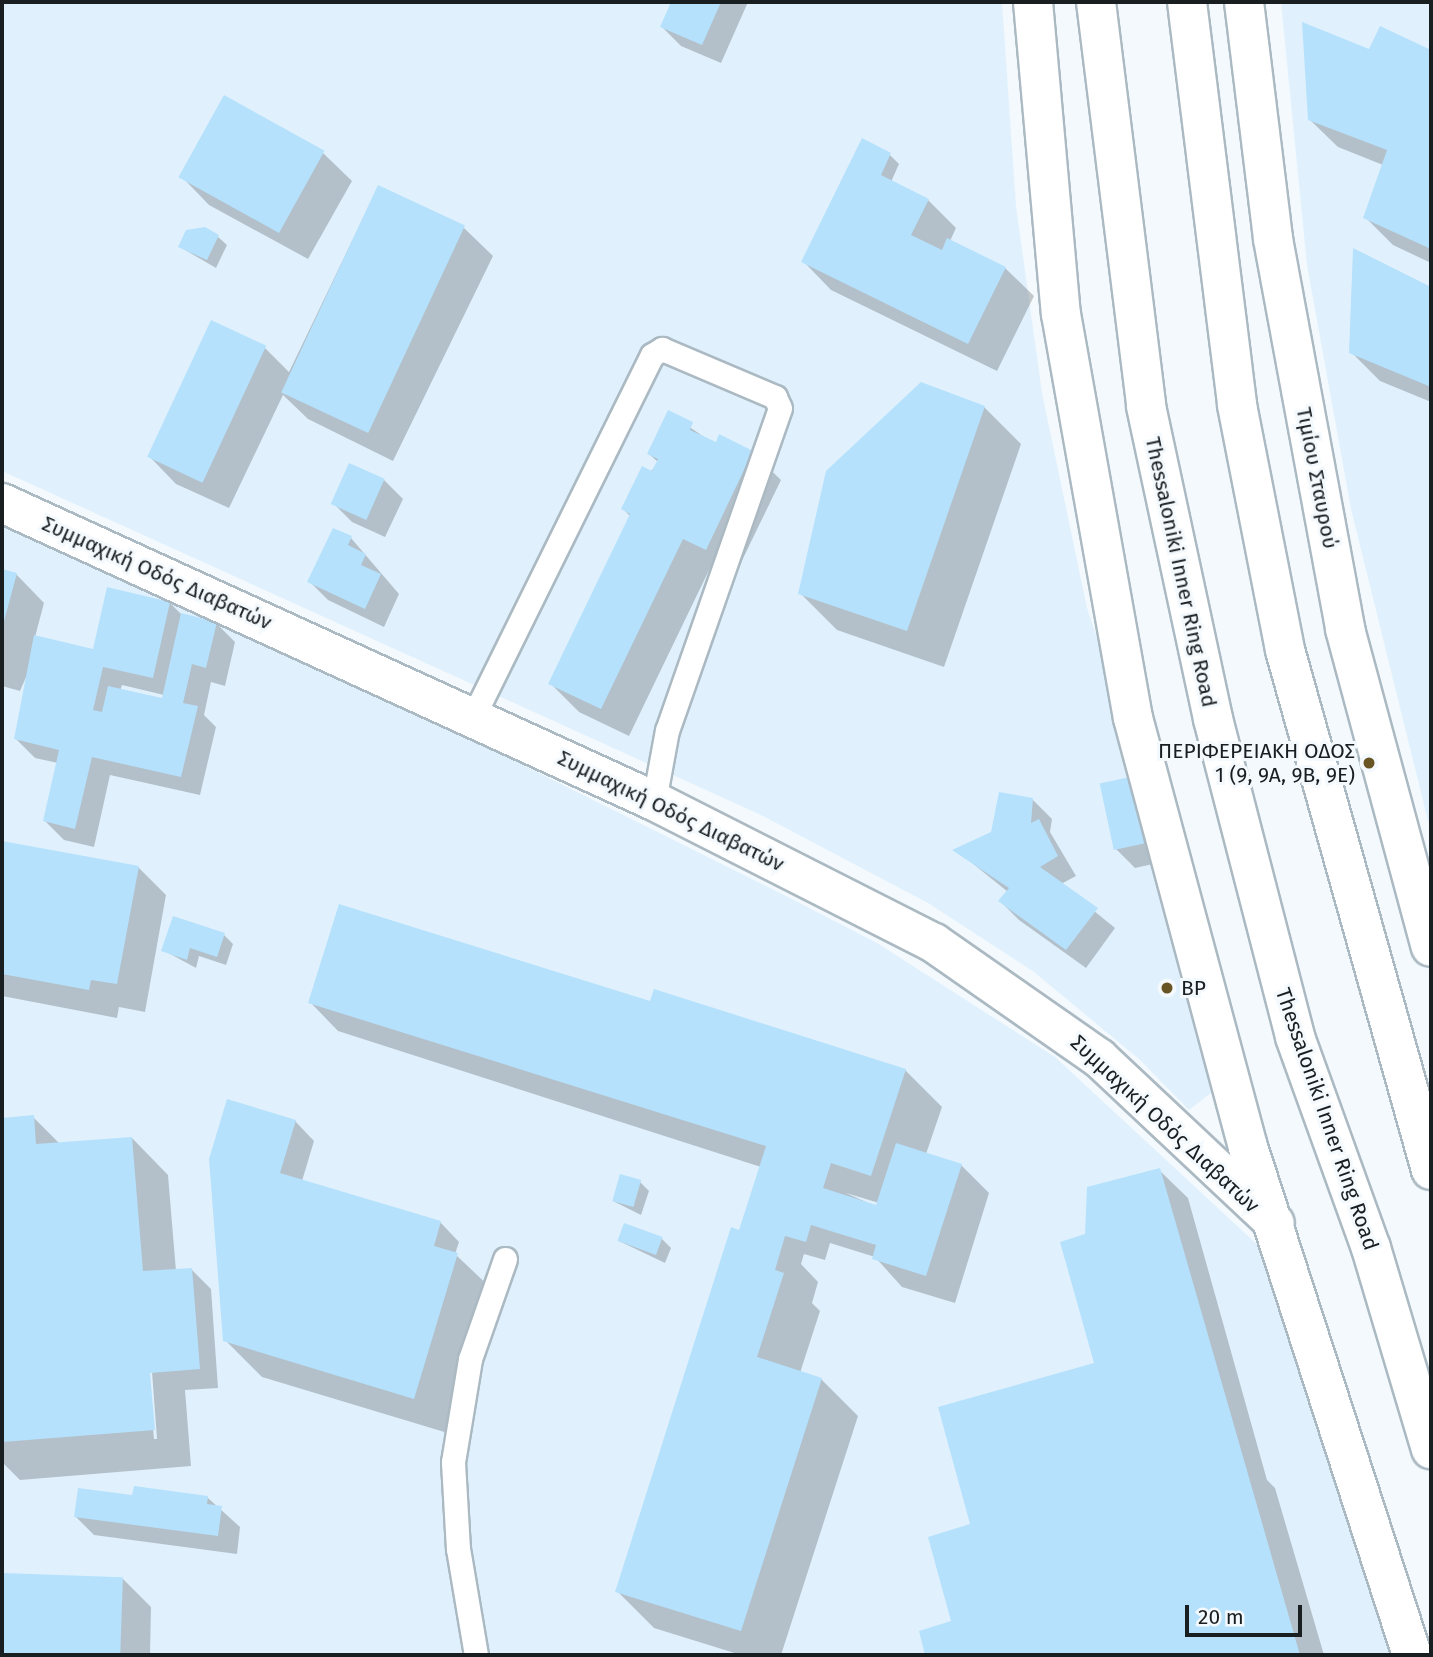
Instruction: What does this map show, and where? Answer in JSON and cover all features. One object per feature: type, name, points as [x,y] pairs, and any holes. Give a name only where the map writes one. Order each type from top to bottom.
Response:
[{"type":"main road","points":[[1033,2],[1061,314],[1133,718],[1248,1147],[1275,1223],[1412,1655]]},
{"type":"main road","name":"Thessaloniki Inner Ring Road","points":[[1096,2],[1146,406],[1213,719],[1295,1037],[1371,1248],[1431,1449]]},
{"type":"main road","points":[[1187,2],[1237,405],[1285,650],[1431,1170]]},
{"type":"main road","name":"Τιμίου Σταυρού","points":[[1244,2],[1273,239],[1327,536],[1349,642],[1431,947]]},
{"type":"main road","name":"Συμμαχική Οδός Διαβατών","points":[[2,503],[654,801],[864,905],[990,978],[1099,1058],[1275,1223]]},
{"type":"lane","points":[[473,717],[652,355],[662,349],[775,397],[780,408],[667,730],[654,801]]},
{"type":"lane","points":[[476,1655],[458,1549],[453,1462],[470,1359],[505,1259]]},
{"type":"shaded area","points":[[2,2],[1002,2],[1016,206],[1042,393],[1087,608],[1143,774],[1211,1093],[1189,1110],[1140,1060],[1034,972],[928,903],[761,815],[2,471]]},
{"type":"shaded area","points":[[1281,2],[1431,2],[1431,833],[1351,509],[1307,265]]},
{"type":"shaded area","points":[[2,519],[282,645],[788,897],[877,943],[1055,1057],[1261,1248],[1407,1655],[2,1655]]},
{"type":"building","points":[[671,2],[721,2],[702,45],[660,27]]},
{"type":"building","points":[[1302,22],[1369,49],[1380,26],[1431,50],[1431,249],[1363,218],[1387,150],[1308,120]]},
{"type":"building","points":[[224,95],[325,151],[279,233],[178,177]]},
{"type":"building","points":[[862,138],[891,153],[881,175],[929,199],[911,235],[942,250],[947,238],[1006,267],[968,344],[801,262]]},
{"type":"building","points":[[378,185],[465,226],[368,433],[281,393]]},
{"type":"building","points":[[205,227],[219,235],[207,260],[178,247],[186,230]]},
{"type":"building","points":[[1353,248],[1431,287],[1431,387],[1349,353]]},
{"type":"building","points":[[211,320],[266,346],[202,483],[147,457]]},
{"type":"building","points":[[921,382],[985,406],[907,631],[798,594],[826,471]]},
{"type":"building","points":[[668,410],[693,422],[690,430],[716,442],[719,434],[753,451],[706,550],[683,539],[601,709],[548,684],[630,514],[621,509],[642,466],[652,471],[658,459],[647,454]]},
{"type":"building","points":[[349,463],[385,479],[366,520],[331,504]]},
{"type":"building","points":[[333,528],[352,536],[348,545],[366,554],[361,565],[381,574],[365,609],[307,582]]},
{"type":"building","points":[[2,569],[17,573],[3,625],[2,625]]},
{"type":"building","points":[[107,587],[170,602],[153,678],[103,667],[93,710],[102,712],[108,686],[162,698],[181,613],[217,622],[206,668],[192,664],[183,703],[198,706],[181,777],[92,757],[75,829],[43,821],[59,750],[14,739],[34,635],[93,649]]},
{"type":"building","points":[[1130,777],[1144,844],[1114,850],[1100,783]]},
{"type":"building","points":[[999,792],[1033,798],[1031,823],[1039,819],[1058,856],[1040,867],[1098,908],[1066,950],[998,901],[1009,888],[952,850],[991,832]]},
{"type":"building","points":[[2,841],[139,866],[117,984],[91,980],[89,990],[2,974]]},
{"type":"building","points":[[339,904],[650,1001],[654,989],[906,1069],[871,1176],[831,1163],[823,1188],[876,1205],[896,1143],[962,1164],[926,1276],[872,1259],[876,1245],[811,1225],[806,1242],[785,1236],[775,1270],[784,1273],[757,1357],[822,1378],[741,1631],[615,1592],[731,1227],[739,1230],[766,1146],[308,1003]]},
{"type":"building","points":[[173,916],[225,933],[217,957],[190,948],[187,960],[161,951]]},
{"type":"building","points":[[227,1099],[296,1120],[280,1173],[441,1221],[434,1246],[458,1253],[414,1399],[223,1341],[209,1159]]},
{"type":"building","points":[[34,1115],[36,1144],[132,1137],[143,1271],[192,1268],[200,1369],[150,1373],[155,1430],[2,1442],[2,1118]]},
{"type":"building","points":[[1160,1168],[1300,1655],[925,1655],[919,1631],[951,1621],[928,1537],[970,1524],[938,1407],[1094,1363],[1060,1242],[1085,1234],[1087,1187]]},
{"type":"building","points":[[620,1174],[641,1180],[633,1207],[612,1201]]},
{"type":"building","points":[[624,1223],[663,1237],[656,1255],[618,1241]]},
{"type":"building","points":[[134,1486],[208,1496],[207,1504],[222,1506],[218,1536],[74,1517],[78,1488],[132,1495]]},
{"type":"building","points":[[2,1573],[123,1577],[120,1655],[2,1655]]},
{"type":"place","name":"ΠΕΡΙΦΕΡΕΙΑΚΗ ΟΔΟΣ 1 (9, 9Α, 9Β, 9Ε)","points":[[1369,763]]},
{"type":"place","name":"BP","points":[[1167,988]]}]
